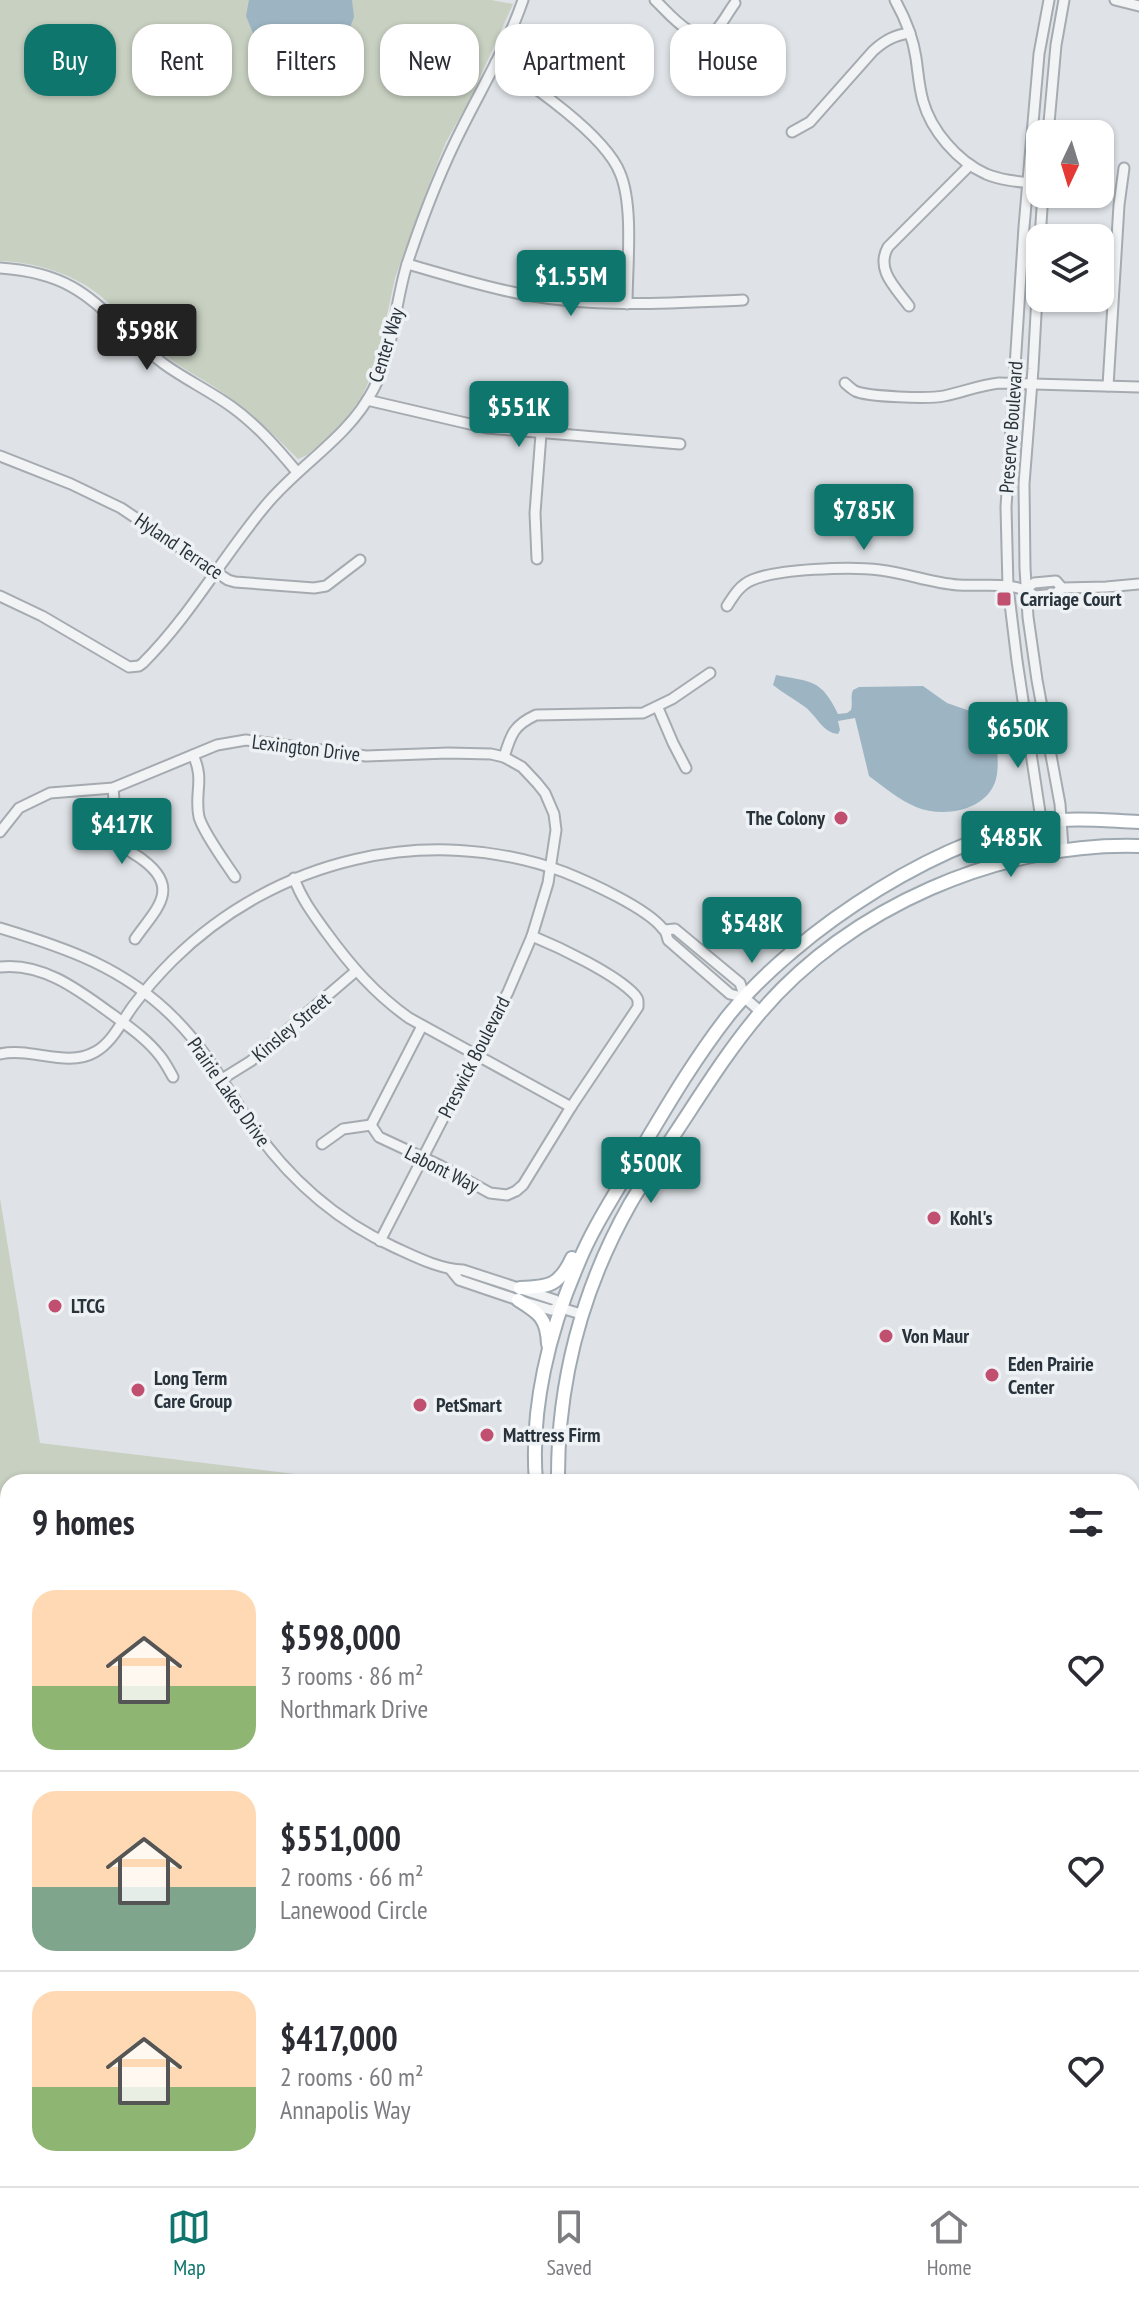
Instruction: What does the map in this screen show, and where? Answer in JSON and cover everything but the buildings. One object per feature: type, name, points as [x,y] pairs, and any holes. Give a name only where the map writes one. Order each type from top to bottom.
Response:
[{"type":"main road","points":[[536,1474],[540,1393],[561,1308],[578,1262],[691,1067],[729,1015],[811,935],[879,890],[961,846],[999,833],[1062,820],[1139,822]]},
{"type":"main road","points":[[558,1474],[566,1382],[581,1314],[608,1247],[630,1203],[729,1052],[761,1012],[800,972],[849,934],[900,902],[960,876],[1013,859],[1063,849],[1139,846]]},
{"type":"main road","points":[[519,1294],[549,1286],[562,1277],[585,1231],[616,1193]]},
{"type":"main road","points":[[519,1294],[543,1319],[547,1330],[548,1358]]},
{"type":"street","name":"Center Way","points":[[514,24],[523,0]]},
{"type":"street","points":[[655,0],[686,29],[702,35],[717,28],[735,3]]},
{"type":"street","points":[[895,0],[910,33],[923,100],[940,135],[970,165],[1004,180],[1026,183]]},
{"type":"street","name":"Preserve Boulevard","points":[[1033,120],[1039,54],[1049,0]]},
{"type":"street","points":[[1049,120],[1056,45],[1064,0]]},
{"type":"street","points":[[1115,0],[1139,6]]},
{"type":"street","points":[[792,132],[810,122],[884,41],[910,33]]},
{"type":"street","name":"Center Way","points":[[0,596],[42,616],[129,667],[139,666],[178,627],[266,504],[343,431],[367,400],[387,356],[407,264],[446,162],[495,64]]},
{"type":"street","points":[[545,96],[601,144],[620,173],[627,209],[627,304]]},
{"type":"street","points":[[909,306],[883,269],[884,254],[970,165]]},
{"type":"street","points":[[1108,386],[1124,168]]},
{"type":"street","name":"Preserve Boulevard","points":[[1026,207],[1006,507],[1008,587],[1046,852]]},
{"type":"street","points":[[407,264],[519,294],[574,301],[627,304],[743,300]]},
{"type":"street","points":[[0,268],[43,273],[83,292],[160,361],[253,424],[297,472]]},
{"type":"street","name":"Preserve Boulevard","points":[[1036,312],[1024,484],[1026,589],[1041,710],[1062,820],[1063,849]]},
{"type":"street","points":[[845,383],[855,391],[872,395],[939,397],[984,384],[1032,382],[1139,387]]},
{"type":"street","points":[[367,400],[470,425],[541,434],[680,444]]},
{"type":"street","points":[[537,559],[535,513],[541,434]]},
{"type":"street","name":"Hyland Terrace","points":[[0,456],[121,508],[235,582],[314,588],[326,586],[360,560]]},
{"type":"street","points":[[727,606],[736,592],[752,580],[805,570],[878,569],[956,585],[1026,589],[1035,596],[1055,594],[1062,588],[1139,584]]},
{"type":"street","points":[[551,867],[556,830],[550,805],[537,783],[522,767],[504,757],[514,729],[536,715],[643,713],[658,708],[710,673]]},
{"type":"street","points":[[658,708],[686,768]]},
{"type":"street","name":"Lexington Drive","points":[[0,832],[19,808],[50,793],[113,788],[217,745],[246,740],[366,756],[470,753],[504,757]]},
{"type":"street","points":[[193,755],[200,776],[200,822],[235,877]]},
{"type":"street","points":[[113,788],[117,829],[125,849],[144,860],[164,886],[161,901],[135,939]]},
{"type":"street","points":[[0,1054],[19,1051],[71,1058],[96,1052],[107,1043],[170,963],[216,922],[260,894],[294,878],[329,865],[404,851],[442,849],[514,857],[582,879],[614,895],[665,930],[675,929],[740,983],[745,998],[761,1012]]},
{"type":"street","name":"Preswick Boulevard","points":[[380,1241],[508,992],[532,936],[551,867]]},
{"type":"street","points":[[294,878],[308,908],[343,956],[390,1005],[422,1026],[571,1107],[638,1007],[638,1000],[603,971],[532,936]]},
{"type":"street","name":"Prairie Lakes Drive","points":[[0,928],[99,962],[145,992],[175,1018],[196,1042],[270,1149],[294,1177],[350,1223],[413,1256],[450,1269],[463,1270],[519,1294],[555,1300],[561,1308],[581,1314]]},
{"type":"street","points":[[0,967],[22,968],[63,981],[79,991],[141,1036],[160,1056],[173,1077]]},
{"type":"street","name":"Kinsley Street","points":[[222,1079],[251,1061],[356,971]]},
{"type":"street","points":[[322,1144],[343,1129],[371,1125],[422,1026]]},
{"type":"street","name":"Labont Way","points":[[371,1125],[379,1137],[490,1193],[507,1195],[523,1185],[571,1107]]},
{"type":"green space","points":[[0,0],[491,0],[513,4],[504,24],[495,24],[495,44],[479,79],[479,24],[380,24],[380,96],[471,96],[446,142],[395,278],[376,366],[361,398],[338,429],[307,455],[298,459],[240,406],[169,358],[88,287],[52,270],[0,261]]},
{"type":"green space","points":[[0,1198],[40,1443],[296,1474],[0,1474]]},
{"type":"water","points":[[249,0],[352,0],[354,17],[351,24],[249,24],[246,16]]},
{"type":"water","points":[[776,675],[814,684],[826,694],[838,714],[851,710],[853,690],[859,687],[923,686],[947,703],[970,711],[989,712],[998,759],[993,786],[977,803],[953,811],[928,811],[910,804],[869,776],[855,718],[838,721],[840,730],[838,734],[833,733],[805,707],[773,685]]},
{"type":"place","name":"Carriage Court","points":[[1004,599]]},
{"type":"place","name":"The Colony","points":[[841,818]]},
{"type":"place","name":"Kohl's","points":[[934,1218]]},
{"type":"place","name":"LTCG","points":[[55,1306]]},
{"type":"place","name":"Von Maur","points":[[886,1336]]},
{"type":"place","name":"Eden Prairie Center","points":[[992,1375]]},
{"type":"place","name":"Long Term Care Group","points":[[138,1390]]},
{"type":"place","name":"PetSmart","points":[[420,1405]]},
{"type":"place","name":"Mattress Firm","points":[[487,1435]]}]
